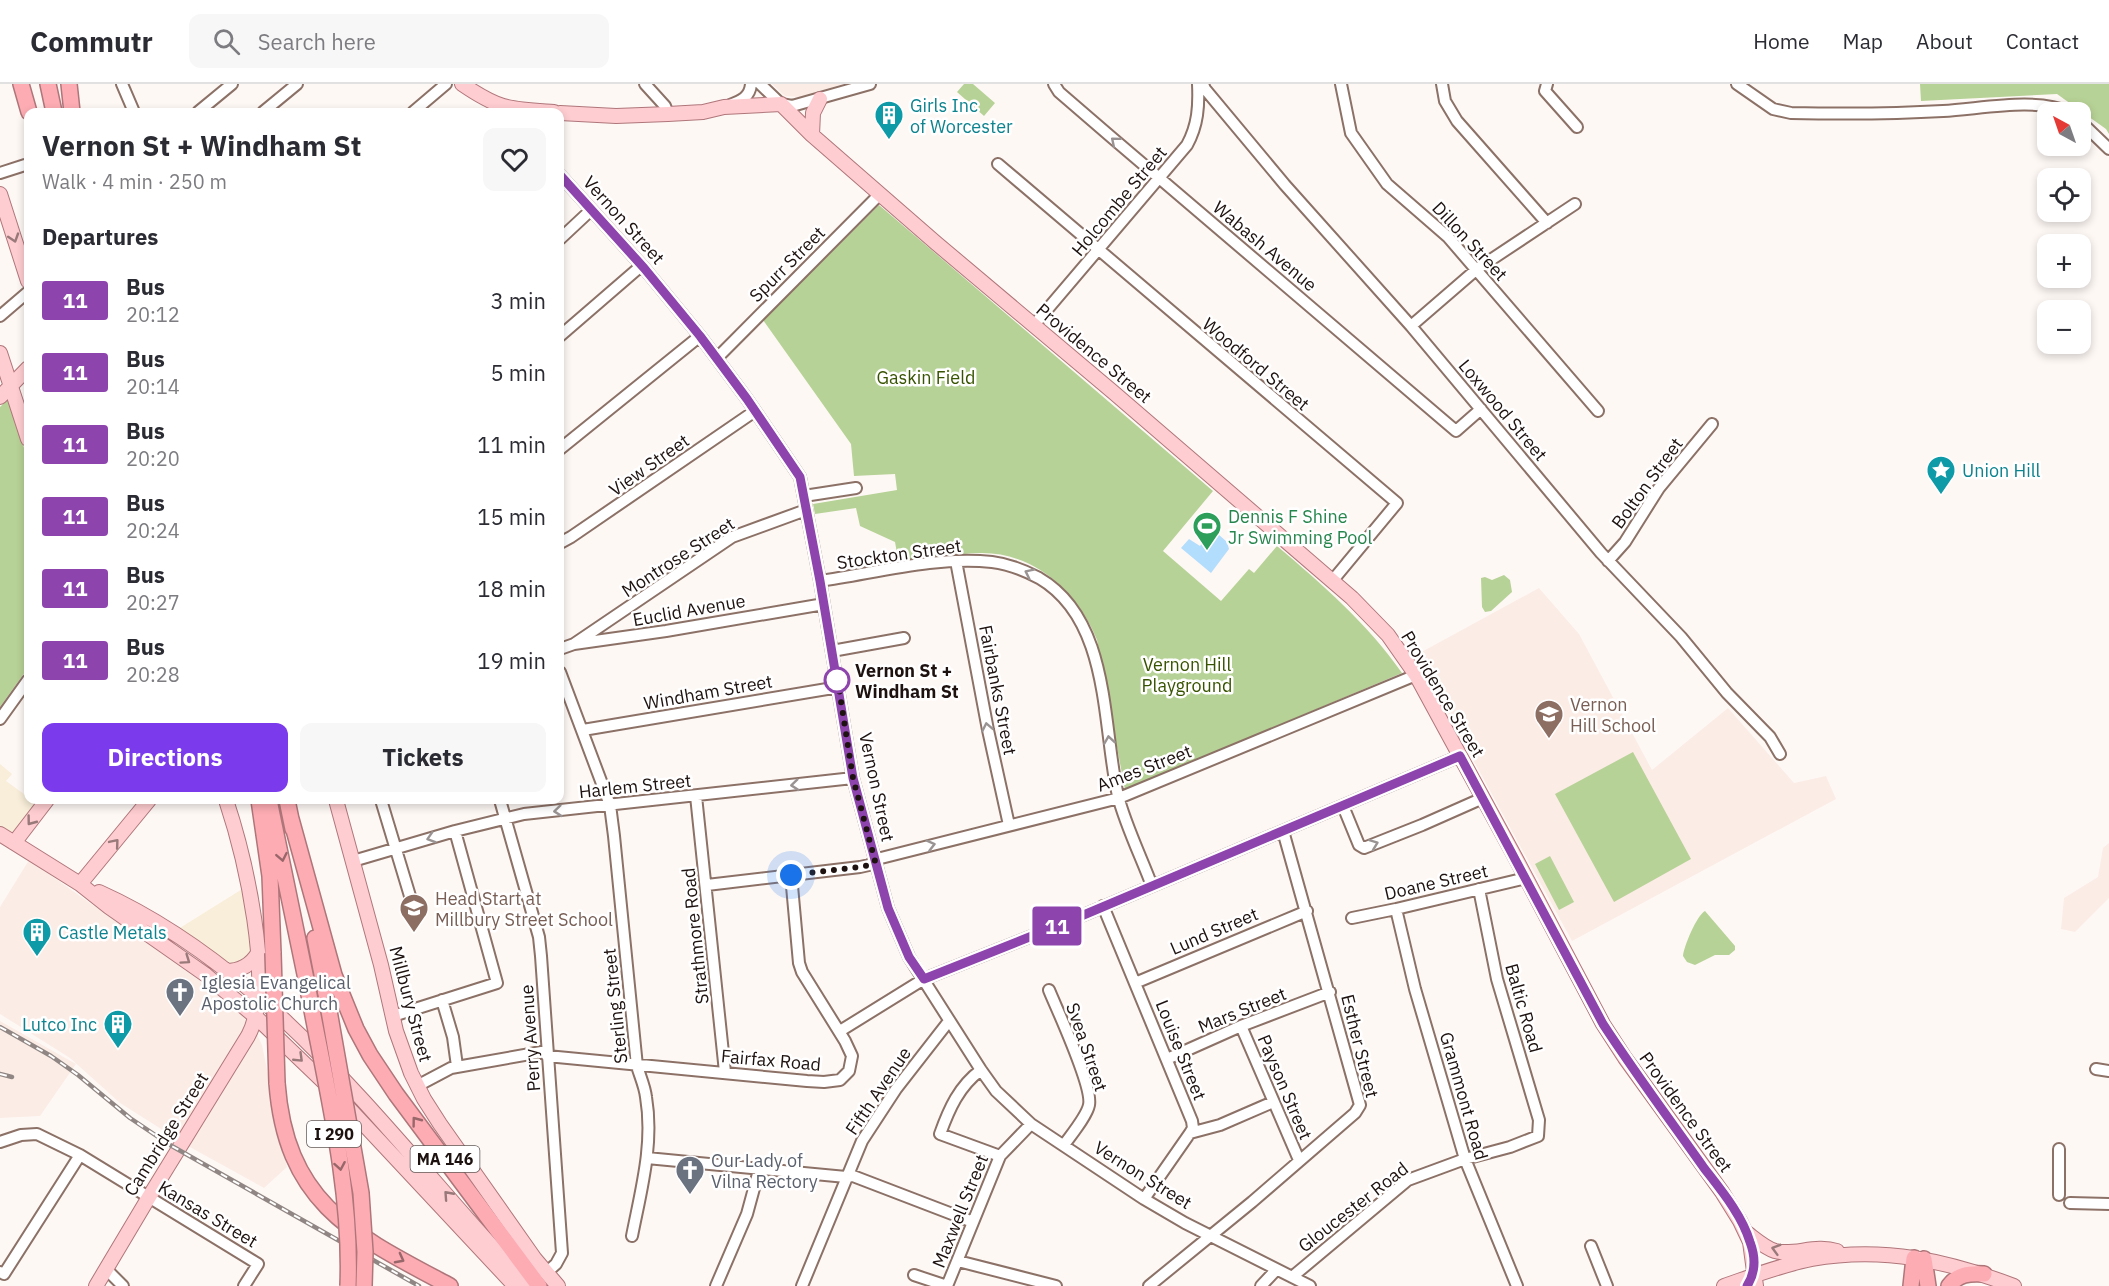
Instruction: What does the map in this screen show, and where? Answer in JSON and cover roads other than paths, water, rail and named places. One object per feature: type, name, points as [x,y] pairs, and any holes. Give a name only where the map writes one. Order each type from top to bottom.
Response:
[{"type":"highway","points":[[21,84],[28,108]]},
{"type":"highway","points":[[32,84],[36,108]]},
{"type":"highway","points":[[48,84],[53,108]]},
{"type":"highway","points":[[69,84],[72,108]]},
{"type":"highway","points":[[260,804],[270,876],[266,953],[281,1119],[291,1152],[315,1196],[334,1216],[379,1248],[450,1286]]},
{"type":"highway","name":"I 290","points":[[270,804],[307,984],[345,1201],[349,1240],[348,1286]]},
{"type":"highway","name":"I 290","points":[[288,804],[328,1005],[361,1193],[365,1251],[364,1286]]},
{"type":"highway","name":"MA 146","points":[[291,819],[334,975],[370,1055],[519,1263],[542,1280]]},
{"type":"highway","points":[[1911,1286],[1919,1259]]},
{"type":"highway","points":[[1919,1259],[1928,1286]]},
{"type":"highway","points":[[1949,1286],[1959,1276],[1984,1274]]},
{"type":"main road","points":[[462,84],[487,101],[509,108]]},
{"type":"main road","points":[[812,135],[813,112],[819,99]]},
{"type":"main road","points":[[564,113],[616,116],[668,114],[703,112],[724,107],[781,104]]},
{"type":"main road","name":"Providence Street","points":[[781,104],[812,135],[880,194],[1333,580],[1388,635],[1416,675],[1603,1024],[1727,1199],[1747,1233],[1753,1255],[1753,1282]]},
{"type":"main road","points":[[0,198],[24,269]]},
{"type":"main road","points":[[0,353],[24,427]]},
{"type":"main road","points":[[0,397],[24,373]]},
{"type":"main road","points":[[14,843],[44,804]]},
{"type":"main road","points":[[80,884],[146,804]]},
{"type":"main road","points":[[220,804],[232,817]]},
{"type":"main road","name":"Cambridge Street","points":[[96,1286],[257,1018],[266,953],[240,843],[227,804]]},
{"type":"main road","name":"Millbury Street","points":[[337,804],[400,1046],[417,1086],[542,1280],[558,1286]]},
{"type":"main road","points":[[0,834],[80,884],[140,913],[226,971],[259,998],[345,1081],[528,1286]]},
{"type":"main road","points":[[80,884],[109,908],[206,975],[257,1018],[386,1146],[515,1286]]},
{"type":"main road","points":[[226,971],[235,971],[247,966],[266,953]]},
{"type":"main road","points":[[1747,1233],[1776,1251],[1787,1252],[1815,1248],[1832,1249],[1850,1255]]},
{"type":"main road","points":[[1724,1286],[1753,1282],[1801,1261],[1850,1255],[1919,1259],[1984,1274],[2014,1286]]},
{"type":"street","points":[[122,84],[132,108]]},
{"type":"street","points":[[203,108],[232,84]]},
{"type":"street","points":[[268,108],[297,84]]},
{"type":"street","points":[[418,108],[446,84]]},
{"type":"street","points":[[645,84],[665,106],[668,114]]},
{"type":"street","points":[[724,107],[746,97],[750,92],[751,84]]},
{"type":"street","name":"Providence Street","points":[[760,84],[781,104]]},
{"type":"street","points":[[781,104],[792,106],[870,84]]},
{"type":"street","name":"Wabash Avenue","points":[[1054,84],[1066,98],[1456,431],[1481,409]]},
{"type":"street","name":"Holcombe Street","points":[[1034,325],[1182,151],[1192,135],[1198,109],[1198,84]]},
{"type":"street","name":"Loxwood Street","points":[[1203,84],[1278,177],[1411,326],[1608,561],[1681,637],[1727,693],[1770,737],[1780,754]]},
{"type":"street","name":"Dillon Street","points":[[1341,84],[1349,128],[1359,147],[1391,188],[1438,228],[1477,269],[1598,411]]},
{"type":"street","points":[[1442,84],[1445,100],[1457,121],[1547,223]]},
{"type":"street","points":[[1547,84],[1545,91],[1576,127]]},
{"type":"street","points":[[1737,84],[1773,109],[1791,113],[1942,111],[2037,104]]},
{"type":"street","points":[[487,101],[493,108]]},
{"type":"street","points":[[2091,131],[2109,148]]},
{"type":"street","name":"Woodford Street","points":[[998,164],[1396,504],[1333,580]]},
{"type":"street","points":[[0,173],[24,165]]},
{"type":"street","name":"Vernon Street","points":[[564,180],[700,336],[800,477],[839,687],[853,778],[888,908],[909,957],[981,1070],[996,1091],[1031,1124],[1144,1199],[1310,1286]]},
{"type":"street","name":"Spurr Street","points":[[717,358],[880,194]]},
{"type":"street","points":[[1411,326],[1477,269],[1575,204]]},
{"type":"street","points":[[564,235],[591,210]]},
{"type":"street","points":[[564,333],[641,266]]},
{"type":"street","points":[[0,316],[24,295]]},
{"type":"street","points":[[564,446],[700,336]]},
{"type":"street","name":"View Street","points":[[564,541],[755,411]]},
{"type":"street","name":"Bolton Street","points":[[1608,561],[1625,542],[1659,488],[1712,424]]},
{"type":"street","points":[[804,496],[856,488]]},
{"type":"street","name":"Montrose Street","points":[[574,644],[732,537],[806,510]]},
{"type":"street","name":"Stockton Street","points":[[820,581],[956,561],[1002,563],[1027,572],[1062,596],[1074,609],[1093,649],[1119,798],[1152,886]]},
{"type":"street","name":"Fairbanks Street","points":[[956,561],[988,730],[1009,825]]},
{"type":"street","name":"Euclid Avenue","points":[[564,648],[574,644],[824,604]]},
{"type":"street","points":[[832,651],[904,638]]},
{"type":"street","name":"Ames Street","points":[[706,885],[860,867],[881,858],[1119,798],[1416,675]]},
{"type":"street","name":"Sterling Street","points":[[564,682],[610,805],[637,1066],[646,1096],[649,1133],[647,1158],[632,1236]]},
{"type":"street","points":[[0,719],[24,686]]},
{"type":"street","name":"Windham Street","points":[[583,730],[839,687]]},
{"type":"street","points":[[840,1031],[924,979],[1460,756]]},
{"type":"street","name":"Harlem Street","points":[[353,861],[507,817],[853,778]]},
{"type":"street","name":"Strathmore Road","points":[[696,796],[725,1072]]},
{"type":"street","points":[[1343,806],[1359,845],[1364,848],[1483,798]]},
{"type":"street","points":[[382,804],[413,906]]},
{"type":"street","name":"Perry Avenue","points":[[502,804],[539,938],[561,1253],[556,1264],[542,1280]]},
{"type":"street","points":[[393,1016],[497,983],[455,831]]},
{"type":"street","name":"Esther Street","points":[[1149,1286],[1252,1202],[1355,1113],[1360,1105],[1283,831]]},
{"type":"street","name":"Fairfax Road","points":[[417,1086],[458,1066],[547,1053],[637,1066],[807,1081],[837,1081],[847,1074],[852,1061],[851,1052],[810,986],[799,963],[791,875]]},
{"type":"street","name":"Doane Street","points":[[1352,918],[1526,878]]},
{"type":"street","name":"Baltic Road","points":[[1479,889],[1497,979],[1539,1120],[1538,1134]]},
{"type":"street","name":"Louise Street","points":[[1103,906],[1192,1120],[1193,1128],[1190,1133]]},
{"type":"street","name":"Grammont Road","points":[[1396,909],[1414,989],[1465,1159],[1517,1286]]},
{"type":"street","name":"Lund Street","points":[[1135,983],[1307,911]]},
{"type":"street","name":"Svea Street","points":[[1049,990],[1090,1097],[1088,1109],[1064,1145]]},
{"type":"street","name":"Mars Street","points":[[1167,1059],[1241,1026],[1330,992]]},
{"type":"street","points":[[442,1000],[453,1036],[458,1066]]},
{"type":"street","name":"Fifth Avenue","points":[[802,1286],[846,1177],[873,1122],[949,1021]]},
{"type":"street","name":"Payson Street","points":[[1241,1026],[1299,1160]]},
{"type":"street","points":[[2096,1069],[2109,1071]]},
{"type":"street","points":[[981,1070],[958,1094],[940,1134],[1000,1156]]},
{"type":"street","points":[[1144,1199],[1190,1133],[1220,1125],[1273,1102]]},
{"type":"street","name":"Maxwell Street","points":[[947,1286],[1000,1156],[1031,1124]]},
{"type":"street","name":"Kansas Street","points":[[0,1142],[21,1135],[37,1134],[80,1155],[258,1264],[244,1286]]},
{"type":"street","name":"Gloucester Road","points":[[1292,1276],[1408,1180],[1465,1159],[1510,1147],[1538,1134]]},
{"type":"street","points":[[2059,1149],[2059,1195]]},
{"type":"street","points":[[2,1273],[80,1155]]},
{"type":"street","points":[[647,1158],[759,1170],[853,1176],[973,1222]]},
{"type":"street","points":[[716,1286],[747,1214],[759,1170]]},
{"type":"street","points":[[2070,1203],[2109,1204]]},
{"type":"street","points":[[1591,1246],[1607,1286]]},
{"type":"street","points":[[958,1261],[1056,1286]]},
{"type":"street","points":[[106,1269],[123,1286]]},
{"type":"street","points":[[1261,1286],[1276,1270]]},
{"type":"street","points":[[914,1275],[947,1286]]},
{"type":"water","name":"Dennis F Shine Jr Swimming Pool","points":[[1209,526],[1227,542],[1229,549],[1211,573],[1181,548],[1189,539],[1200,546]]},
{"type":"railway","points":[[0,1027],[51,1056],[130,1118],[170,1145],[419,1286]]},
{"type":"railway","points":[[0,1074],[12,1077]]},
{"type":"place","name":"Girls Inc of Worcester","points":[[889,140]]},
{"type":"place","name":"Union Hill","points":[[1941,496]]},
{"type":"place","name":"Dennis F Shine Jr Swimming Pool","points":[[1207,552]]},
{"type":"place","name":"Vernon St + Windham St","points":[[837,680]]},
{"type":"place","name":"Vernon Hill School","points":[[1549,740]]},
{"type":"place","name":"Head Start at Millbury Street School","points":[[414,934]]},
{"type":"place","name":"Castle Metals","points":[[37,958]]},
{"type":"place","name":"Iglesia Evangelical Apostolic Church","points":[[180,1018]]},
{"type":"place","name":"Lutco Inc","points":[[118,1050]]},
{"type":"place","name":"Our Lady of Vilna Rectory","points":[[690,1196]]},
{"type":"park label","name":"Gaskin Field","points":[[926,377]]},
{"type":"park label","name":"Vernon Hill Playground","points":[[1187,674]]}]
